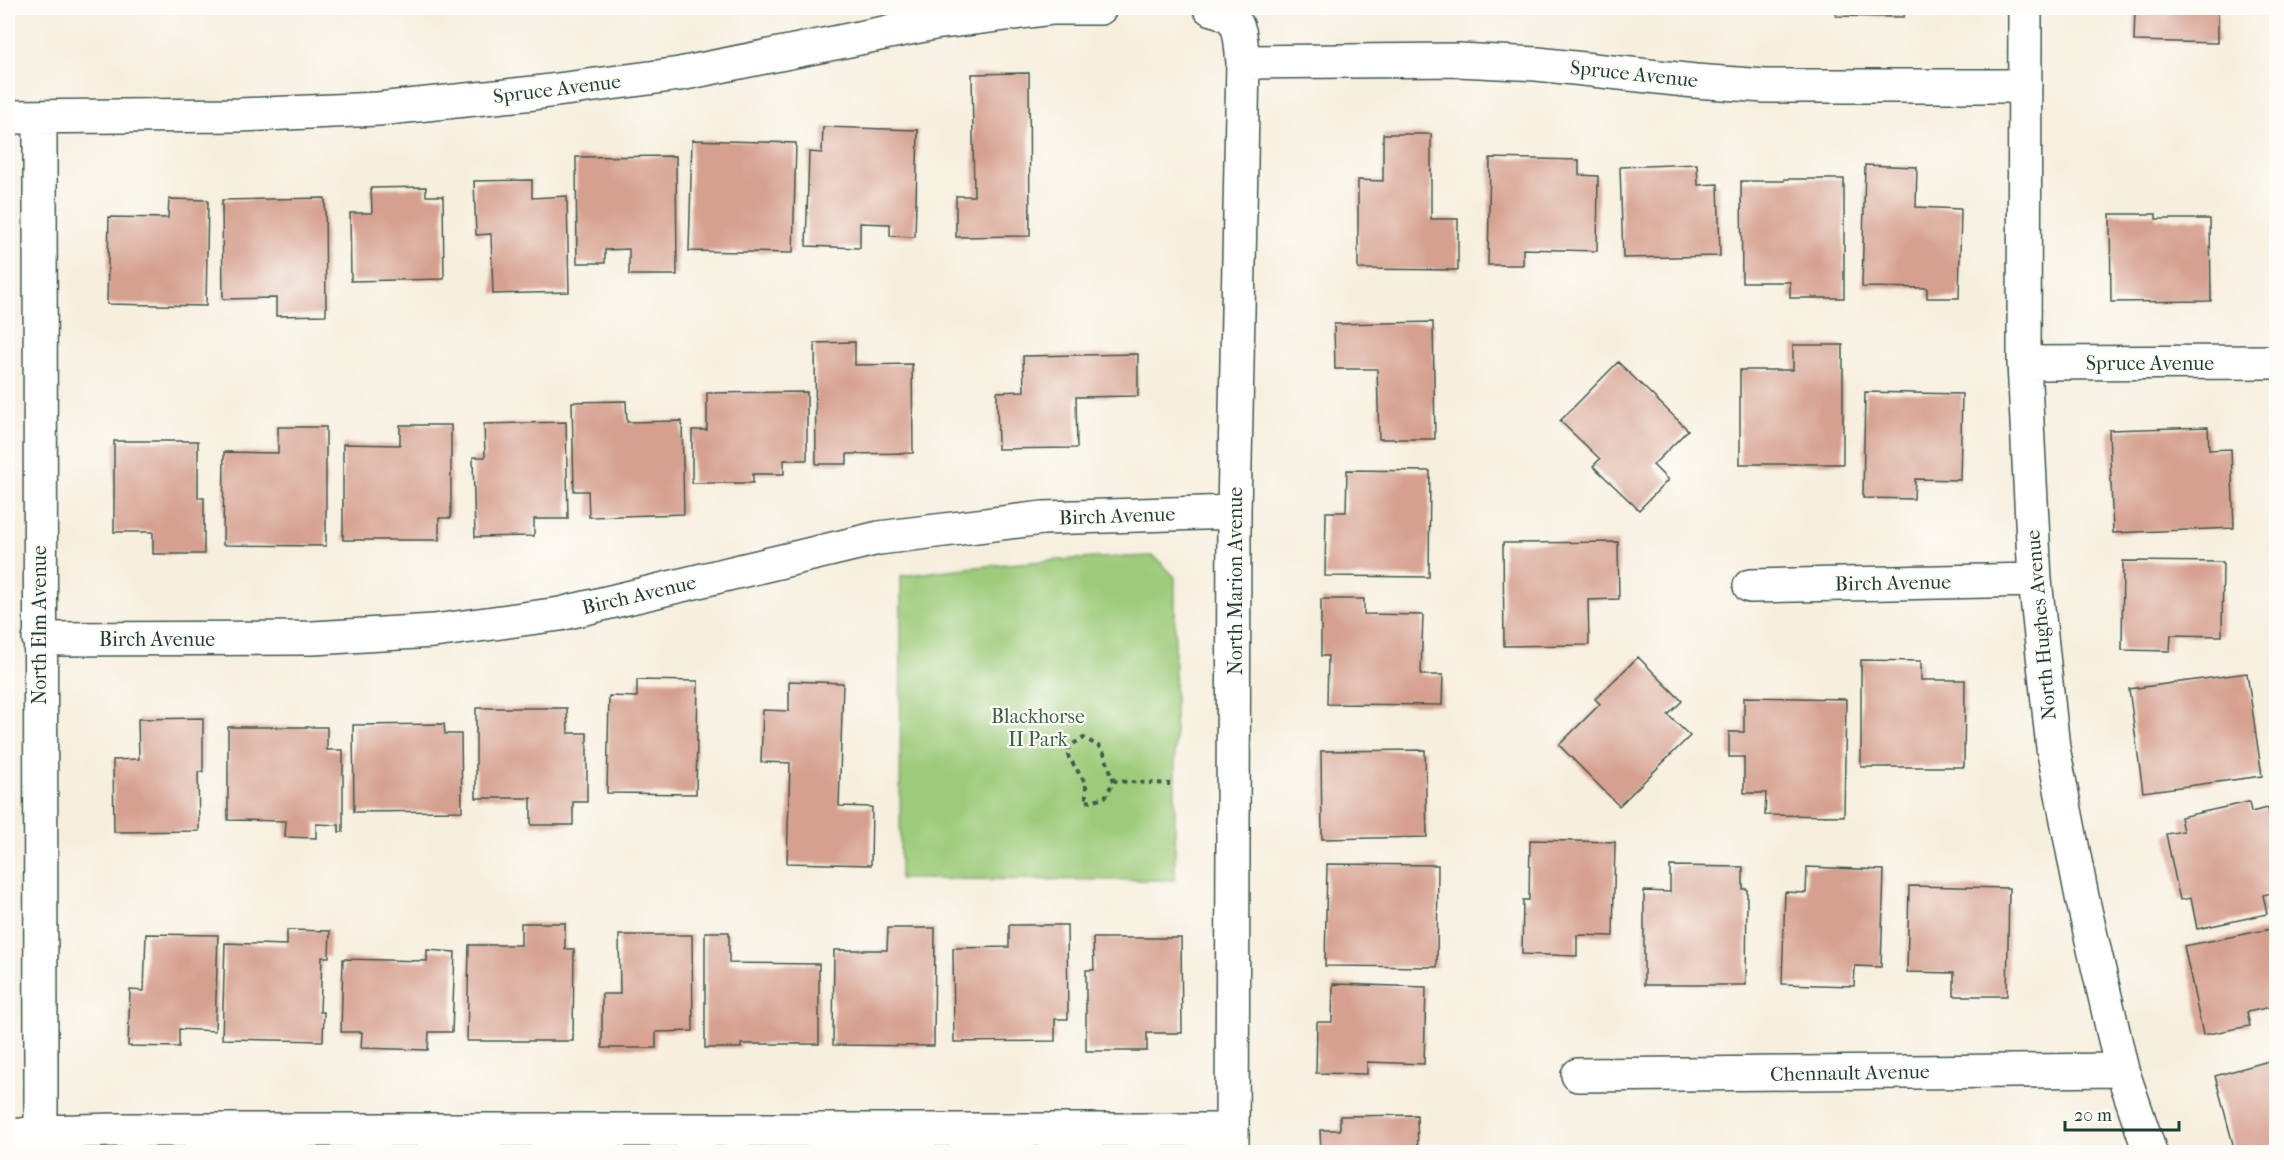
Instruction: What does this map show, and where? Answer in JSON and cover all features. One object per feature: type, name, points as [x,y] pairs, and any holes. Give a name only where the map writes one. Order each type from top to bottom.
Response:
[{"type":"street","name":"Spruce Avenue","points":[[8,117],[238,115],[378,109],[680,74],[933,23],[1053,8],[1100,8]]},
{"type":"street","name":"North Hughes Avenue","points":[[2025,8],[2024,363],[2035,580],[2053,748],[2082,897],[2122,1070],[2150,1152]]},
{"type":"street","name":"North Marion Avenue","points":[[1219,10],[1238,26],[1243,62],[1234,512],[1232,1141]]},
{"type":"street","name":"Spruce Avenue","points":[[1243,62],[1459,60],[1537,64],[1765,86],[2025,86]]},
{"type":"street","name":"North Elm Avenue","points":[[40,117],[41,1132]]},
{"type":"street","name":"Spruce Avenue","points":[[2024,363],[2277,362]]},
{"type":"street","name":"Birch Avenue","points":[[39,639],[313,638],[434,631],[560,614],[879,538],[1043,518],[1234,512]]},
{"type":"street","name":"Birch Avenue","points":[[1750,586],[2035,580]]},
{"type":"street","name":"Chennault Avenue","points":[[1578,1075],[2122,1070]]},
{"type":"street","points":[[8,1137],[41,1132],[116,1130],[1232,1141]]},
{"type":"path","points":[[1084,738],[1102,748],[1114,781],[1105,797],[1086,802],[1086,784],[1068,756],[1069,746],[1084,738]]},
{"type":"path","points":[[1114,781],[1170,784]]},
{"type":"green space","name":"Blackhorse II Park","points":[[1154,556],[1175,577],[1175,880],[900,879],[901,576],[1027,562]]},
{"type":"building","points":[[1836,8],[1905,8],[1904,17],[1836,16]]},
{"type":"building","points":[[2135,8],[2218,8],[2218,43],[2134,41]]},
{"type":"building","points":[[1029,73],[1030,236],[956,237],[956,196],[974,196],[972,74]]},
{"type":"building","points":[[823,127],[918,130],[915,237],[890,236],[890,224],[860,223],[860,248],[806,246],[809,152],[822,153]]},
{"type":"building","points":[[1383,134],[1431,134],[1431,219],[1458,219],[1458,270],[1358,269],[1358,180],[1383,181]]},
{"type":"building","points":[[692,140],[796,143],[793,253],[689,251]]},
{"type":"building","points":[[676,156],[677,275],[629,275],[629,249],[605,250],[605,263],[577,263],[576,157]]},
{"type":"building","points":[[1490,158],[1579,160],[1579,175],[1598,176],[1597,251],[1523,249],[1523,265],[1488,265]]},
{"type":"building","points":[[1697,164],[1698,185],[1718,184],[1720,256],[1623,258],[1620,167]]},
{"type":"building","points":[[1865,165],[1917,167],[1916,207],[1961,209],[1959,298],[1927,298],[1927,288],[1862,287]]},
{"type":"building","points":[[1784,179],[1844,179],[1844,298],[1790,298],[1790,282],[1742,282],[1741,181],[1784,181]]},
{"type":"building","points":[[532,180],[532,198],[567,196],[569,292],[493,294],[491,234],[476,235],[474,181]]},
{"type":"building","points":[[426,187],[426,196],[443,196],[444,279],[351,281],[350,213],[372,213],[371,188]]},
{"type":"building","points":[[325,198],[326,315],[276,316],[276,298],[223,299],[222,200]]},
{"type":"building","points":[[169,199],[208,200],[206,306],[107,304],[109,217],[168,218]]},
{"type":"building","points":[[2110,214],[2156,214],[2156,219],[2210,219],[2211,301],[2111,302]]},
{"type":"building","points":[[1433,322],[1435,439],[1379,439],[1377,369],[1335,369],[1334,324]]},
{"type":"building","points":[[855,342],[855,365],[912,364],[913,453],[847,454],[847,464],[816,464],[815,343]]},
{"type":"building","points":[[1793,345],[1843,345],[1843,464],[1740,464],[1740,370],[1793,370]]},
{"type":"building","points":[[1138,354],[1138,396],[1076,397],[1077,448],[998,449],[997,392],[1024,391],[1023,356]]},
{"type":"building","points":[[1618,362],[1688,430],[1653,465],[1668,480],[1639,510],[1593,466],[1600,459],[1560,421]]},
{"type":"building","points":[[807,392],[807,460],[784,460],[784,474],[753,474],[753,483],[692,483],[692,430],[707,430],[707,393]]},
{"type":"building","points":[[1865,392],[1962,394],[1960,480],[1915,479],[1914,499],[1863,498]]},
{"type":"building","points":[[626,401],[627,422],[682,421],[684,514],[589,517],[588,491],[574,491],[572,402]]},
{"type":"building","points":[[566,422],[568,519],[534,519],[534,536],[475,537],[473,457],[485,457],[484,424]]},
{"type":"building","points":[[400,425],[451,425],[451,518],[439,518],[439,540],[343,540],[343,444],[400,445]]},
{"type":"building","points":[[278,427],[326,427],[326,546],[223,545],[224,452],[278,453]]},
{"type":"building","points":[[2208,427],[2209,450],[2231,449],[2234,528],[2113,533],[2109,430]]},
{"type":"building","points":[[114,441],[198,441],[198,498],[204,498],[204,554],[153,554],[153,532],[114,532]]},
{"type":"building","points":[[1347,470],[1430,471],[1429,577],[1325,576],[1326,512],[1346,512]]},
{"type":"building","points":[[1618,542],[1619,599],[1588,600],[1589,645],[1504,646],[1503,543]]},
{"type":"building","points":[[2123,561],[2223,562],[2222,636],[2171,635],[2170,651],[2122,650]]},
{"type":"building","points":[[1321,599],[1364,599],[1364,614],[1423,615],[1421,675],[1443,675],[1442,705],[1327,704],[1328,656],[1321,656]]},
{"type":"building","points":[[1638,657],[1682,701],[1668,715],[1690,736],[1619,806],[1559,745],[1600,704],[1595,699]]},
{"type":"building","points":[[1861,660],[1921,661],[1921,680],[1965,680],[1964,767],[1861,767]]},
{"type":"building","points":[[2247,673],[2262,776],[2143,792],[2129,689]]},
{"type":"building","points":[[637,680],[698,681],[696,794],[607,793],[609,696],[637,697]]},
{"type":"building","points":[[789,681],[843,683],[839,806],[872,807],[871,865],[787,863],[790,763],[761,762],[763,710],[789,711]]},
{"type":"building","points":[[1744,697],[1846,699],[1844,816],[1765,815],[1766,793],[1744,793],[1744,757],[1729,757],[1729,732],[1744,732]]},
{"type":"building","points":[[476,708],[567,708],[568,733],[587,733],[587,802],[573,802],[573,825],[531,825],[531,798],[476,798]]},
{"type":"building","points":[[203,718],[203,772],[198,772],[199,831],[114,832],[113,760],[139,759],[138,719]]},
{"type":"building","points":[[444,724],[445,734],[461,734],[462,811],[354,812],[353,725]]},
{"type":"building","points":[[228,727],[327,727],[327,750],[343,750],[343,832],[339,832],[339,825],[316,824],[316,838],[285,837],[286,821],[228,820]]},
{"type":"building","points":[[1425,750],[1427,837],[1322,839],[1321,751]]},
{"type":"building","points":[[2249,802],[2251,812],[2268,808],[2276,848],[2276,892],[2263,895],[2267,914],[2197,929],[2191,898],[2180,900],[2166,834],[2183,831],[2180,817]]},
{"type":"building","points":[[1530,840],[1615,842],[1613,936],[1577,935],[1577,956],[1522,954],[1523,900],[1529,900]]},
{"type":"building","points":[[1327,864],[1438,865],[1437,967],[1325,966]]},
{"type":"building","points":[[1670,866],[1743,867],[1743,889],[1747,889],[1746,985],[1644,985],[1644,891],[1670,892]]},
{"type":"building","points":[[1807,867],[1884,870],[1881,967],[1855,966],[1854,986],[1782,984],[1785,892],[1806,893]]},
{"type":"building","points":[[1909,886],[2009,888],[2007,996],[1954,996],[1954,973],[1907,972]]},
{"type":"building","points":[[521,923],[565,923],[565,949],[574,949],[573,1041],[467,1041],[469,945],[521,945]]},
{"type":"building","points":[[1009,925],[1067,925],[1068,1019],[1055,1019],[1055,1041],[954,1042],[953,948],[1009,947]]},
{"type":"building","points":[[888,928],[935,928],[934,1046],[833,1045],[834,950],[887,950]]},
{"type":"building","points":[[2276,928],[2276,1006],[2247,1012],[2250,1026],[2203,1035],[2184,946]]},
{"type":"building","points":[[287,930],[330,931],[329,957],[322,957],[320,1012],[324,1012],[323,1041],[222,1039],[225,943],[287,945]]},
{"type":"building","points":[[705,932],[729,932],[729,963],[819,964],[819,1044],[741,1044],[741,1048],[705,1048]]},
{"type":"building","points":[[146,934],[218,935],[215,1031],[179,1029],[179,1047],[128,1046],[130,990],[144,991]]},
{"type":"building","points":[[619,935],[692,935],[693,1031],[656,1032],[656,1048],[602,1048],[602,994],[620,994]]},
{"type":"building","points":[[1093,938],[1181,938],[1182,1033],[1147,1033],[1147,1051],[1086,1051],[1086,970],[1094,970]]},
{"type":"building","points":[[427,950],[455,952],[452,1032],[429,1032],[428,1050],[361,1048],[362,1032],[341,1032],[343,959],[427,961]]},
{"type":"building","points":[[1333,984],[1426,987],[1424,1064],[1367,1062],[1367,1074],[1316,1073],[1317,1022],[1332,1022]]},
{"type":"building","points":[[2276,1059],[2276,1152],[2235,1152],[2215,1076]]},
{"type":"building","points":[[1417,1115],[1418,1152],[1321,1152],[1320,1130],[1340,1130],[1340,1116]]}]
